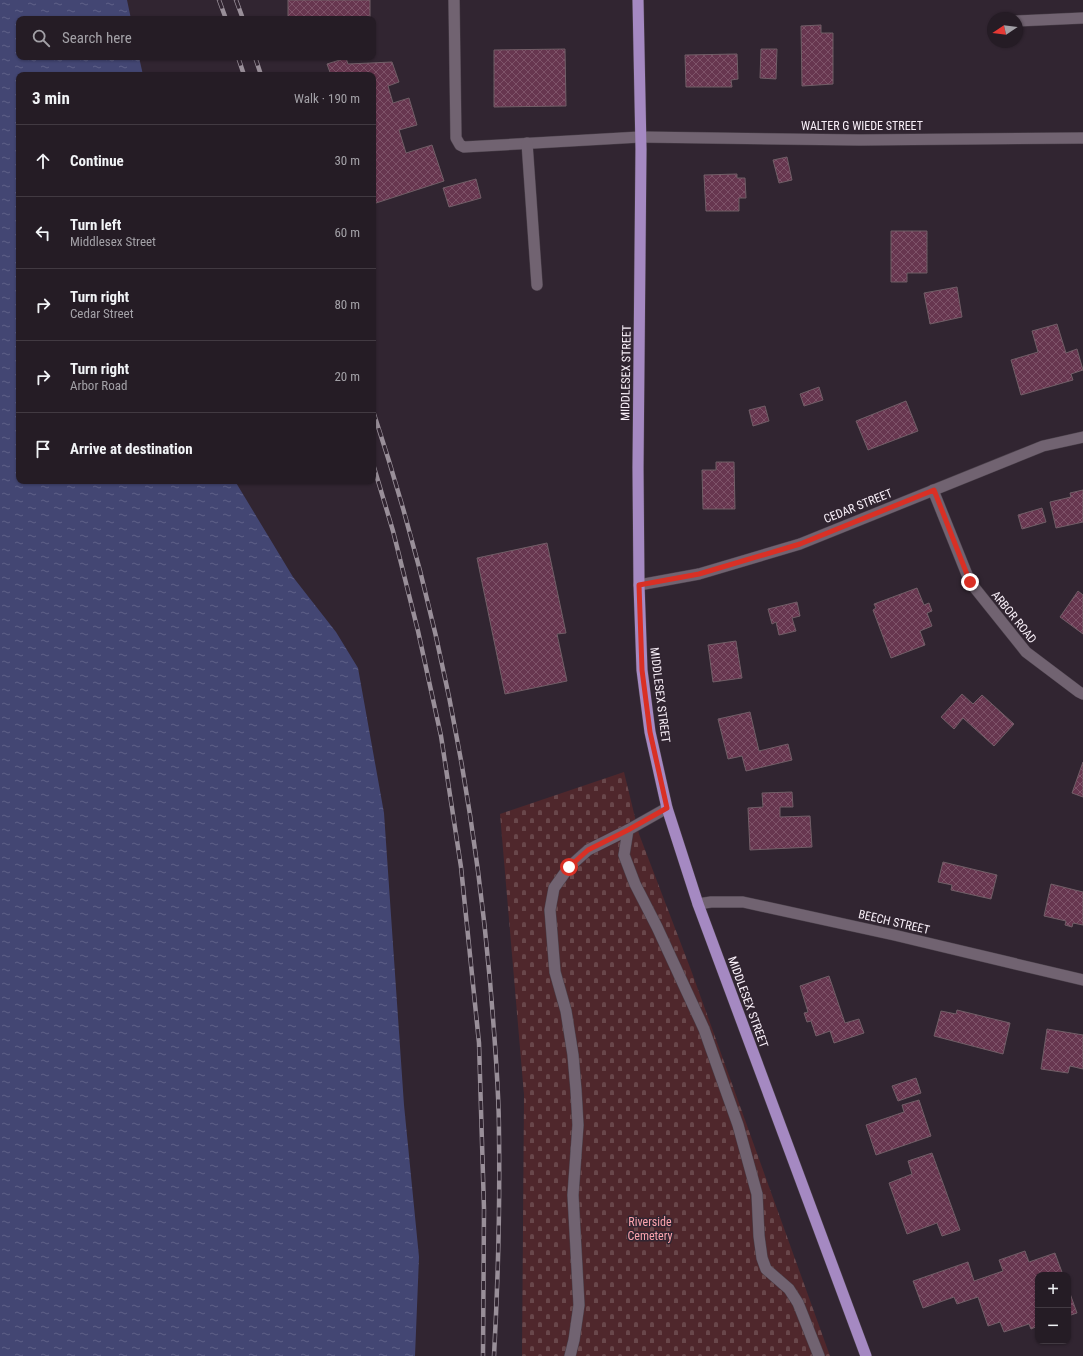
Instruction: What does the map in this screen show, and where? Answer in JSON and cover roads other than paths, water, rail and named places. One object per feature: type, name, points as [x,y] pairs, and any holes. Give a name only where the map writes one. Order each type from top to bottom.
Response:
[{"type":"main road","name":"MIDDLESEX STREET","points":[[638,0],[640,137],[638,468],[639,585],[642,670],[650,732],[667,808],[698,904],[866,1356]]},
{"type":"street","name":"WALTER G WIEDE STREET","points":[[454,0],[456,138],[460,145],[464,147],[640,137],[860,140],[1083,138]]},
{"type":"street","points":[[1023,21],[1083,18]]},
{"type":"street","points":[[527,143],[537,285]]},
{"type":"street","name":"CEDAR STREET","points":[[639,585],[699,574],[800,544],[1043,446],[1083,437]]},
{"type":"street","name":"ARBOR ROAD","points":[[934,490],[970,582],[1026,652],[1083,694]]},
{"type":"street","points":[[570,1356],[579,1305],[573,1196],[578,1125],[573,1055],[566,1011],[555,972],[550,910],[554,888],[569,867],[588,850],[667,808]]},
{"type":"street","points":[[628,830],[624,855],[635,884],[704,1029],[738,1125],[757,1194],[759,1236],[762,1258],[766,1269],[789,1290],[798,1303],[819,1356]]},
{"type":"street","name":"BEECH STREET","points":[[698,904],[711,902],[743,902],[894,935],[1083,980]]},
{"type":"water","points":[[0,0],[127,0],[130,16],[16,16],[16,60],[140,60],[142,72],[16,72],[16,484],[237,484],[293,577],[336,632],[358,668],[384,813],[404,1105],[419,1257],[415,1356],[0,1356]]},
{"type":"railway","points":[[219,0],[225,16]]},
{"type":"railway","points":[[236,0],[242,16]]},
{"type":"railway","points":[[239,60],[243,72]]},
{"type":"railway","points":[[256,60],[260,72]]},
{"type":"railway","points":[[376,420],[415,550],[448,692],[462,764],[483,908],[495,1038],[499,1115],[497,1300],[494,1356]]},
{"type":"railway","points":[[376,474],[393,531],[418,631],[441,736],[461,867],[479,1043],[484,1209],[483,1356]]},
{"type":"park label","name":"Riverside Cemetery","points":[[650,1229]]}]
